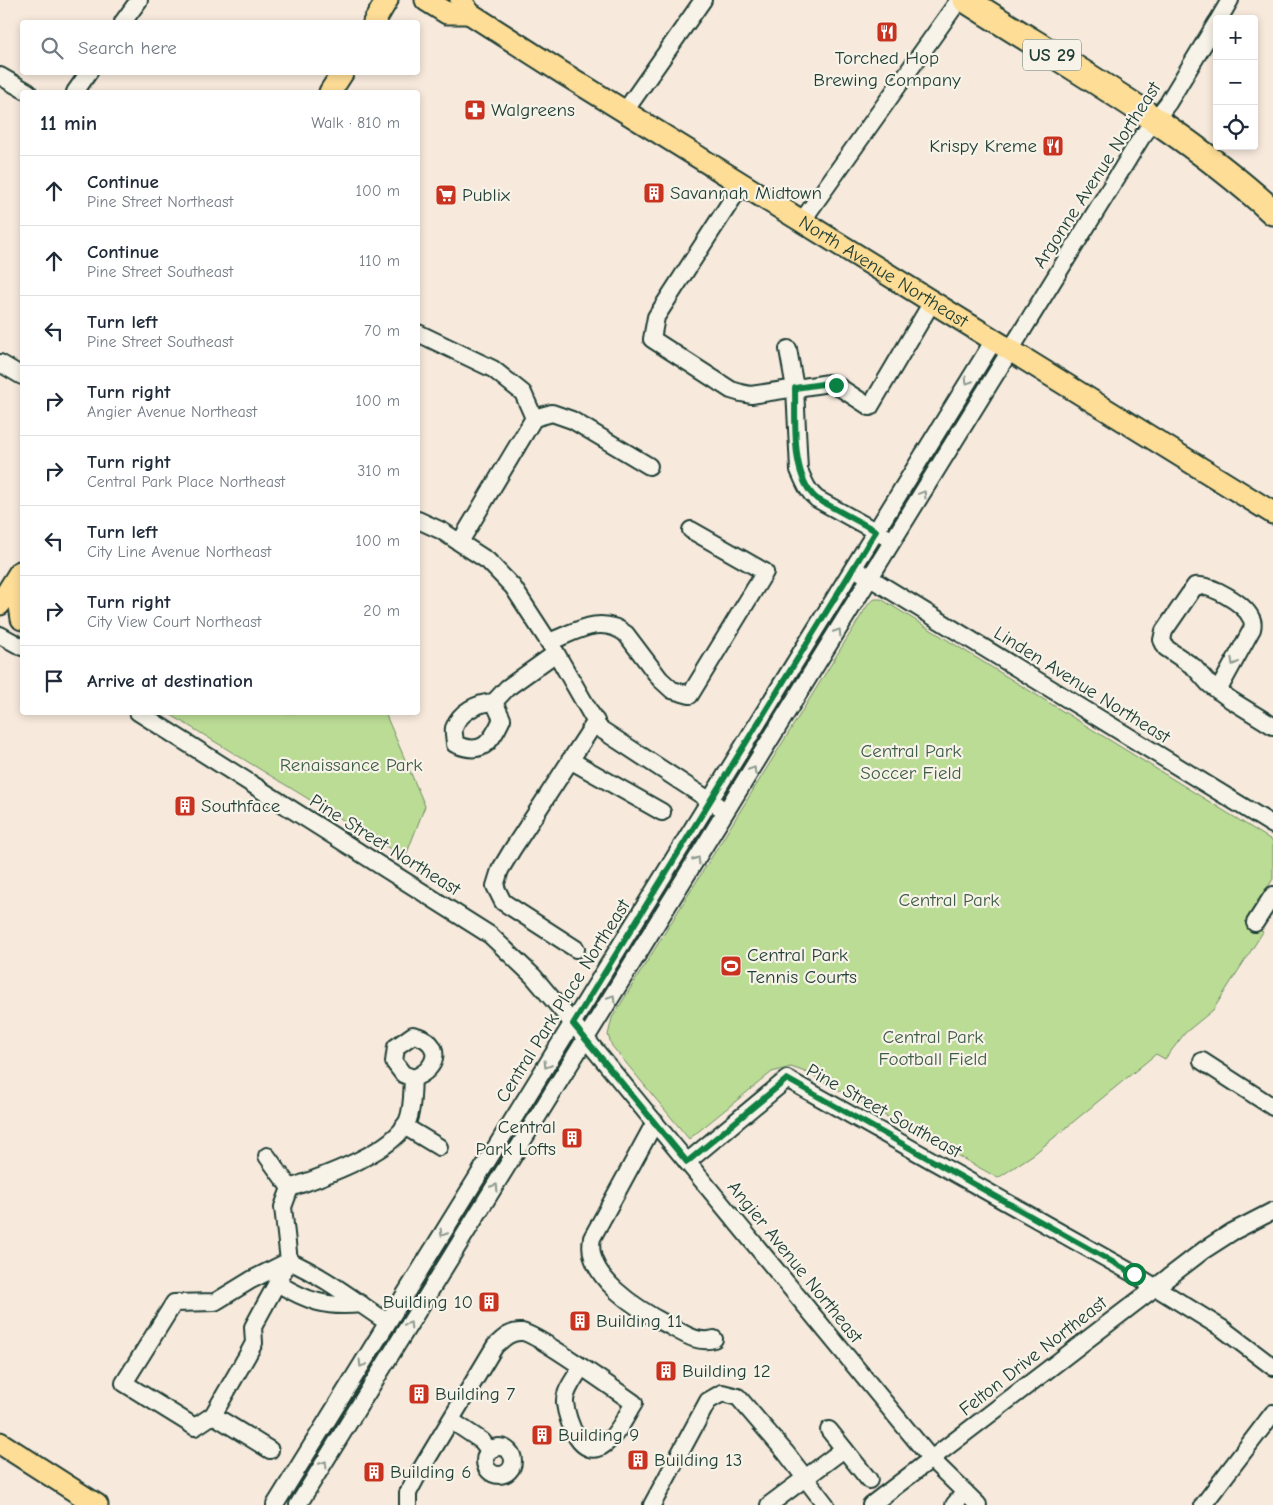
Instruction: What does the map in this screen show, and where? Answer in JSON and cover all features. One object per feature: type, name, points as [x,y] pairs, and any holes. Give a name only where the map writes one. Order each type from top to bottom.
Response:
[{"type":"highway","name":"US 29","points":[[966,0],[1199,149],[1239,180],[1273,212]]},
{"type":"main road","points":[[375,20],[388,0]]},
{"type":"main road","name":"North Avenue Northeast","points":[[426,0],[447,13],[465,7],[625,111],[1273,513]]},
{"type":"main road","points":[[331,90],[341,75]]},
{"type":"main road","points":[[0,604],[20,571]]},
{"type":"main road","points":[[20,591],[20,606]]},
{"type":"main road","points":[[0,1442],[97,1505]]},
{"type":"street","points":[[124,20],[138,0]]},
{"type":"street","points":[[625,111],[703,0]]},
{"type":"street","points":[[802,221],[959,0]]},
{"type":"street","name":"Argonne Avenue Northeast","points":[[1221,15],[1230,0]]},
{"type":"street","name":"Argonne Avenue Northeast","points":[[1002,345],[1155,120],[1213,28]]},
{"type":"street","points":[[76,90],[87,75]]},
{"type":"street","points":[[0,76],[24,90]]},
{"type":"street","points":[[742,184],[656,317],[652,339],[731,390],[751,395],[829,383],[836,385],[870,407],[932,302]]},
{"type":"street","points":[[420,334],[493,369],[523,393],[534,418]]},
{"type":"street","name":"Central Park Place Northeast","points":[[275,1505],[876,531],[1002,345]]},
{"type":"street","name":"Central Park Place Northeast","points":[[298,1505],[894,542],[1002,345]]},
{"type":"street","points":[[788,349],[795,388],[799,470],[810,493],[834,509],[894,542]]},
{"type":"street","points":[[0,363],[20,375]]},
{"type":"street","points":[[460,542],[534,418],[552,413],[572,420],[649,466]]},
{"type":"street","points":[[420,521],[460,542],[488,561],[513,587],[553,647],[600,728],[636,754],[727,812]]},
{"type":"street","points":[[494,702],[553,647],[597,624],[619,628],[626,634],[660,679],[672,690],[690,695],[765,572],[691,530]]},
{"type":"street","points":[[854,568],[871,579]]},
{"type":"street","name":"Linden Avenue Northeast","points":[[871,579],[1273,826]]},
{"type":"street","points":[[1218,691],[1250,634],[1253,620],[1249,614],[1221,592],[1201,585],[1195,586],[1168,622],[1162,640],[1166,648],[1194,667],[1218,691],[1273,726]]},
{"type":"street","points":[[0,635],[20,646]]},
{"type":"street","name":"Pine Street Northeast","points":[[143,715],[490,935],[533,976],[586,1039]]},
{"type":"street","points":[[576,949],[503,902],[495,886],[504,863],[596,721]]},
{"type":"street","points":[[570,760],[662,812]]},
{"type":"street","points":[[1255,923],[1273,895]]},
{"type":"street","name":"Angier Avenue Northeast","points":[[586,1039],[932,1460],[978,1505]]},
{"type":"street","points":[[1202,1061],[1273,1107]]},
{"type":"street","points":[[289,1261],[251,1280],[215,1302],[174,1303],[124,1383],[195,1427],[212,1415],[254,1343],[253,1327],[289,1261],[283,1207],[290,1188],[346,1167],[390,1142],[408,1120],[412,1102],[413,1078]]},
{"type":"street","name":"Pine Street Southeast","points":[[687,1162],[787,1079],[1156,1288]]},
{"type":"street","points":[[655,1122],[592,1238],[590,1248],[596,1265],[607,1281],[628,1302],[692,1338],[705,1342],[714,1338]]},
{"type":"street","points":[[404,1126],[439,1147]]},
{"type":"street","points":[[267,1156],[290,1188]]},
{"type":"street","name":"Felton Drive Northeast","points":[[871,1505],[1232,1232],[1273,1211]]},
{"type":"street","points":[[289,1261],[318,1281],[356,1301],[387,1322]]},
{"type":"street","points":[[307,1299],[318,1281]]},
{"type":"street","points":[[278,1283],[316,1303],[343,1306],[356,1301]]},
{"type":"street","points":[[1156,1288],[1223,1329],[1273,1367]]},
{"type":"street","points":[[408,1505],[408,1493],[417,1476],[452,1422],[496,1346],[509,1334],[523,1332],[581,1368],[634,1403],[605,1445],[589,1448],[576,1438],[565,1403],[566,1394],[581,1368]]},
{"type":"street","points":[[652,1505],[708,1401],[722,1393],[738,1397],[806,1478],[826,1505]]},
{"type":"street","points":[[1203,1505],[1273,1412]]},
{"type":"street","points":[[212,1415],[270,1450]]},
{"type":"street","points":[[452,1422],[482,1441],[489,1450]]},
{"type":"street","points":[[829,1430],[869,1480]]},
{"type":"street","points":[[769,1505],[844,1449]]},
{"type":"street","points":[[954,1505],[965,1492]]},
{"type":"green space","name":"Central Park","points":[[875,599],[881,599],[1273,841],[1273,879],[1246,921],[1263,932],[1213,1010],[1185,1033],[1165,1059],[1156,1054],[1034,1154],[998,1178],[808,1073],[791,1067],[772,1072],[689,1139],[612,1046],[608,1035],[612,1018],[869,603]]},
{"type":"green space","name":"Renaissance Park","points":[[171,715],[386,715],[425,806],[405,858]]},
{"type":"place","name":"Torched Hop Brewing Company","points":[[887,32]]},
{"type":"place","name":"Walgreens","points":[[475,110]]},
{"type":"place","name":"Krispy Kreme","points":[[1053,146]]},
{"type":"place","name":"Savannah Midtown","points":[[654,193]]},
{"type":"place","name":"Publix","points":[[446,195]]},
{"type":"place","name":"Southface","points":[[185,806]]},
{"type":"place","name":"Central Park Tennis Courts","points":[[731,966]]},
{"type":"place","name":"Central Park Lofts","points":[[572,1138]]},
{"type":"place","name":"Building 10","points":[[489,1302]]},
{"type":"place","name":"Building 11","points":[[580,1321]]},
{"type":"place","name":"Building 12","points":[[666,1371]]},
{"type":"place","name":"Building 7","points":[[419,1394]]},
{"type":"place","name":"Building 9","points":[[542,1435]]},
{"type":"place","name":"Building 13","points":[[638,1460]]},
{"type":"place","name":"Building 6","points":[[374,1472]]},
{"type":"route","points":[[836,385],[829,383],[795,388],[799,470],[810,493],[817,499],[876,531],[573,1024],[687,1162],[787,1079],[1134,1274]]},
{"type":"park label","name":"Central Park Soccer Field","points":[[911,762]]},
{"type":"park label","name":"Central Park Football Field","points":[[933,1048]]}]
